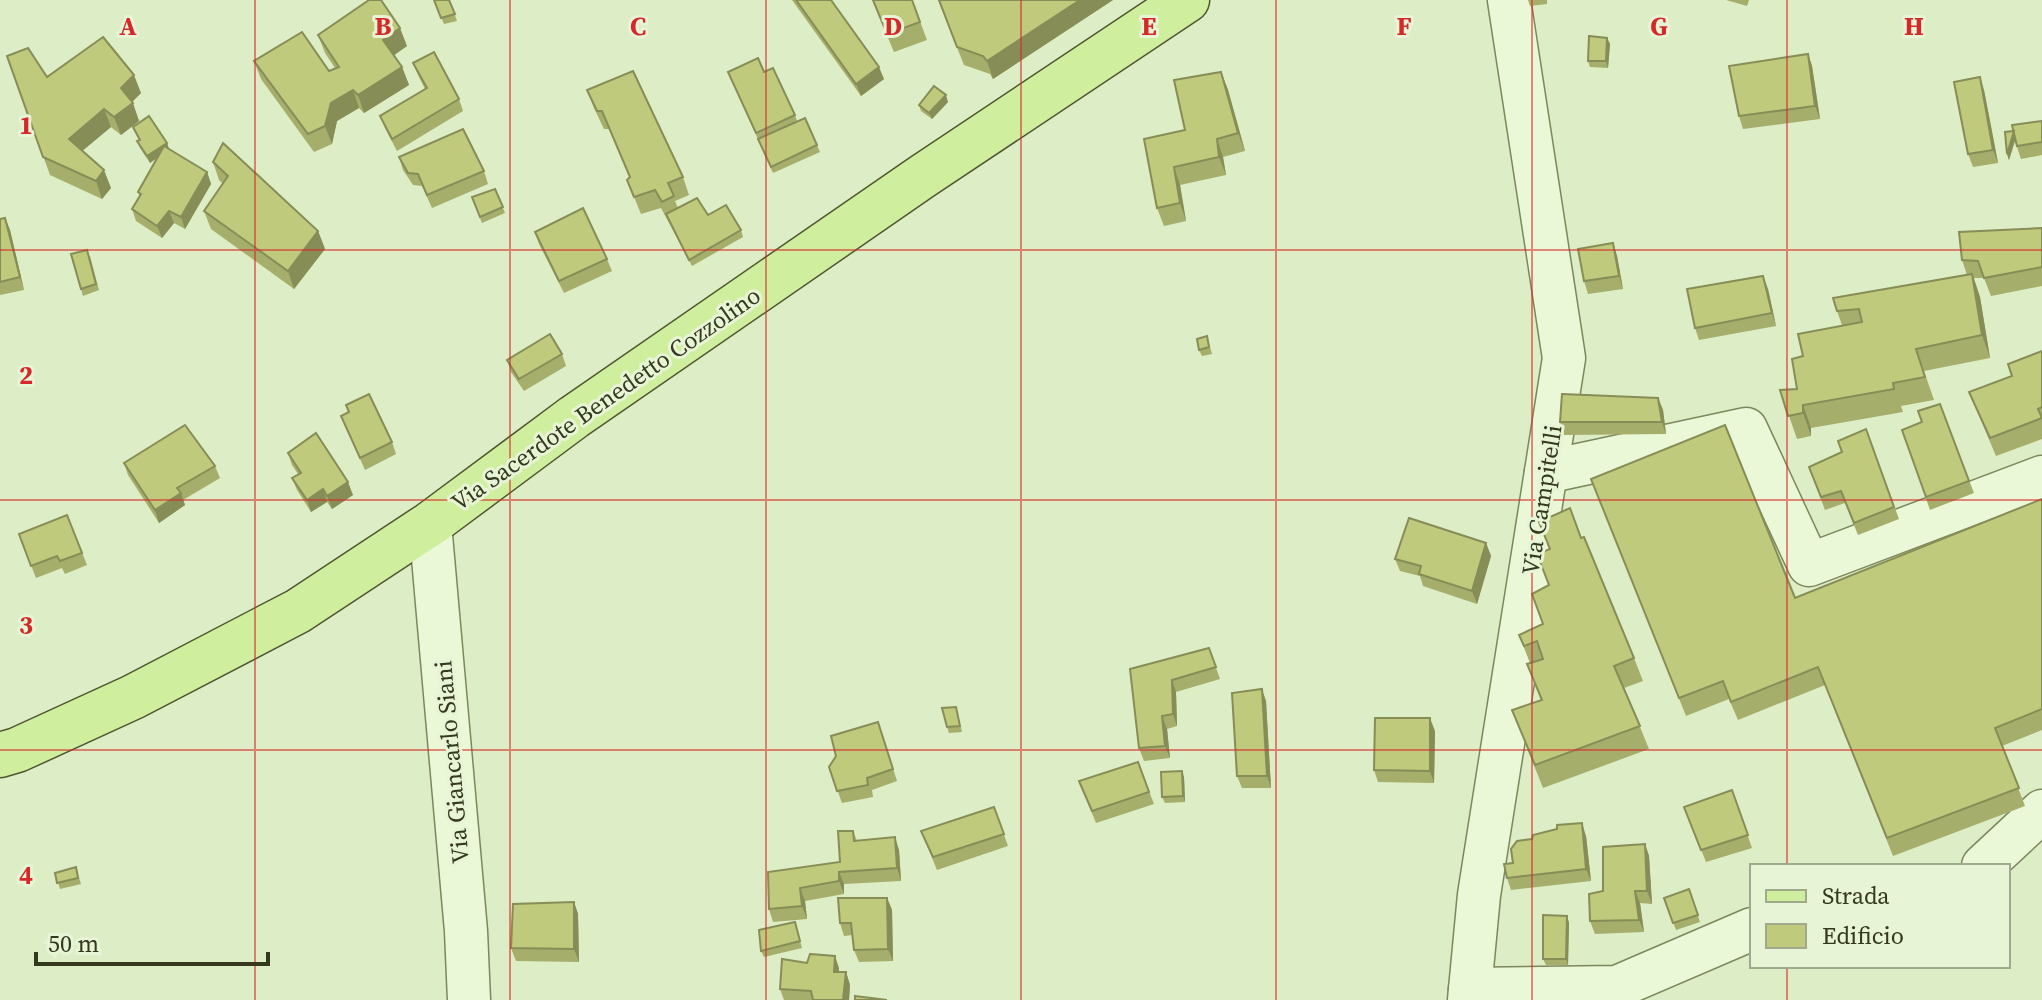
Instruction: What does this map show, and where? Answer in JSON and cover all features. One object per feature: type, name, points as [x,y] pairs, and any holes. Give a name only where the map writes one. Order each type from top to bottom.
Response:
[{"type":"main road","name":"Via Sacerdote Benedetto Cozzolino","points":[[0,755],[133,697],[298,611],[430,524],[574,417],[923,176],[1187,0]]},
{"type":"street","name":"Via Campitelli","points":[[1470,994],[1479,895],[1564,358],[1509,0]]},
{"type":"street","points":[[1546,472],[1746,429],[1809,565],[2042,477]]},
{"type":"street","name":"Via Giancarlo Siani","points":[[430,524],[466,931],[469,1000]]},
{"type":"street","points":[[1985,864],[2042,811]]},
{"type":"street","points":[[1470,994],[1617,987],[1750,930]]},
{"type":"building","points":[[369,0],[381,0],[400,28],[383,40],[402,67],[358,95],[353,90],[331,103],[325,126],[308,134],[254,61],[302,32],[329,71],[339,67],[318,35]]},
{"type":"building","points":[[434,0],[449,0],[455,14],[441,18]]},
{"type":"building","points":[[796,0],[831,0],[879,67],[856,84]]},
{"type":"building","points":[[873,0],[912,0],[920,22],[887,34]]},
{"type":"building","points":[[939,0],[1080,0],[987,61],[983,56],[957,47]]},
{"type":"building","points":[[1589,36],[1607,38],[1606,61],[1588,61]]},
{"type":"building","points":[[103,37],[134,75],[121,88],[133,103],[114,117],[104,109],[69,139],[104,170],[96,181],[43,157],[7,56],[28,48],[47,77]]},
{"type":"building","points":[[434,52],[459,99],[392,139],[380,116],[427,88],[413,63]]},
{"type":"building","points":[[1808,54],[1815,106],[1739,116],[1729,66]]},
{"type":"building","points":[[758,58],[764,72],[773,68],[795,115],[756,133],[728,72]]},
{"type":"building","points":[[633,71],[683,177],[668,183],[674,196],[662,202],[655,190],[634,197],[627,180],[630,177],[602,111],[597,111],[587,90]]},
{"type":"building","points":[[1221,72],[1238,133],[1217,139],[1219,157],[1174,167],[1180,203],[1157,208],[1144,139],[1185,130],[1174,80]]},
{"type":"building","points":[[1980,77],[1993,150],[1968,154],[1954,82]]},
{"type":"building","points":[[934,86],[946,95],[929,113],[919,105]]},
{"type":"building","points":[[149,116],[167,143],[147,156],[137,141],[140,140],[133,127]]},
{"type":"building","points":[[805,118],[817,145],[771,167],[758,139]]},
{"type":"building","points":[[2042,121],[2042,142],[2017,146],[2012,125]]},
{"type":"building","points":[[463,129],[484,171],[427,195],[418,174],[408,173],[399,157]]},
{"type":"building","points":[[2014,131],[2007,154],[2005,132]]},
{"type":"building","points":[[223,143],[318,231],[288,271],[204,211],[228,176],[213,162]]},
{"type":"building","points":[[164,146],[207,172],[181,217],[169,211],[157,226],[132,209]]},
{"type":"building","points":[[495,189],[503,207],[480,217],[472,197]]},
{"type":"building","points":[[697,198],[708,215],[726,205],[741,230],[689,260],[666,214]]},
{"type":"building","points":[[583,208],[607,259],[559,281],[535,232]]},
{"type":"building","points":[[5,218],[20,277],[0,282],[0,219]]},
{"type":"building","points":[[2042,228],[2042,267],[1984,278],[1978,261],[1962,260],[1959,232]]},
{"type":"building","points":[[1613,243],[1619,276],[1584,281],[1578,249]]},
{"type":"building","points":[[87,250],[96,284],[81,289],[71,254]]},
{"type":"building","points":[[1972,274],[1982,335],[1916,349],[1925,377],[1893,383],[1894,389],[1803,405],[1803,413],[1788,416],[1780,390],[1797,389],[1792,359],[1803,356],[1798,334],[1862,322],[1859,309],[1837,311],[1833,298]]},
{"type":"building","points":[[1763,276],[1772,313],[1695,328],[1687,289]]},
{"type":"building","points":[[550,334],[562,354],[519,379],[507,360]]},
{"type":"building","points":[[1207,336],[1209,347],[1199,350],[1197,339]]},
{"type":"building","points":[[2042,351],[2042,407],[2038,409],[2042,418],[1990,438],[1969,392],[2012,376],[2008,364]]},
{"type":"building","points":[[369,394],[392,442],[360,458],[341,416],[349,412],[346,405]]},
{"type":"building","points":[[1562,394],[1658,398],[1662,422],[1560,422]]},
{"type":"building","points":[[1940,404],[1969,481],[1926,497],[1902,430],[1922,422],[1918,411]]},
{"type":"building","points":[[185,425],[215,466],[177,488],[181,493],[155,510],[124,463]]},
{"type":"building","points":[[1725,425],[1795,598],[2042,499],[2042,709],[1995,728],[2019,788],[1887,838],[1818,667],[1731,702],[1723,681],[1679,698],[1591,479]]},
{"type":"building","points":[[1866,429],[1894,507],[1854,523],[1841,491],[1821,497],[1809,467],[1842,452],[1838,441]]},
{"type":"building","points":[[316,433],[348,482],[327,496],[323,489],[307,500],[292,478],[301,473],[288,453]]},
{"type":"building","points":[[1570,508],[1634,658],[1614,666],[1640,726],[1535,765],[1512,710],[1542,700],[1527,664],[1543,659],[1537,641],[1524,646],[1519,635],[1543,624],[1532,594],[1549,585],[1537,554],[1550,549],[1539,522]]},
{"type":"building","points":[[67,515],[82,553],[60,561],[57,556],[31,566],[19,534]]},
{"type":"building","points":[[1409,518],[1486,543],[1472,591],[1419,574],[1421,566],[1395,559]]},
{"type":"building","points":[[1209,648],[1216,667],[1172,680],[1173,714],[1162,716],[1165,746],[1139,748],[1130,669]]},
{"type":"building","points":[[1262,689],[1267,776],[1237,776],[1232,693]]},
{"type":"building","points":[[956,707],[960,726],[947,727],[942,708]]},
{"type":"building","points":[[1375,718],[1430,718],[1430,771],[1374,770]]},
{"type":"building","points":[[878,722],[893,769],[867,778],[868,785],[837,791],[829,767],[836,756],[831,736]]},
{"type":"building","points":[[1138,762],[1149,792],[1092,811],[1079,781]]},
{"type":"building","points":[[1182,771],[1183,796],[1162,797],[1161,772]]},
{"type":"building","points":[[1732,790],[1748,835],[1701,850],[1684,807]]},
{"type":"building","points":[[994,807],[1004,834],[933,857],[921,831]]},
{"type":"building","points":[[1582,823],[1586,869],[1507,878],[1504,864],[1513,863],[1511,849],[1517,841],[1557,829],[1557,825]]},
{"type":"building","points":[[838,831],[853,831],[854,841],[895,837],[897,868],[839,872],[839,881],[800,888],[802,906],[769,909],[768,872],[840,862]]},
{"type":"building","points":[[1645,844],[1647,891],[1635,891],[1639,920],[1590,921],[1589,894],[1603,891],[1603,847]]},
{"type":"building","points":[[76,867],[78,878],[57,883],[55,873]]},
{"type":"building","points":[[1689,889],[1698,915],[1673,923],[1664,898]]},
{"type":"building","points":[[838,898],[887,898],[888,949],[854,950],[851,923],[840,923]]},
{"type":"building","points":[[574,902],[574,949],[511,948],[513,904]]},
{"type":"building","points":[[1543,915],[1567,916],[1566,959],[1543,959]]},
{"type":"building","points":[[795,922],[800,941],[761,951],[759,930]]},
{"type":"building","points":[[810,954],[835,956],[834,972],[846,972],[843,1000],[813,1000],[811,991],[780,989],[782,959],[807,963]]},
{"type":"building","points":[[855,996],[887,1000],[855,1000]]}]
